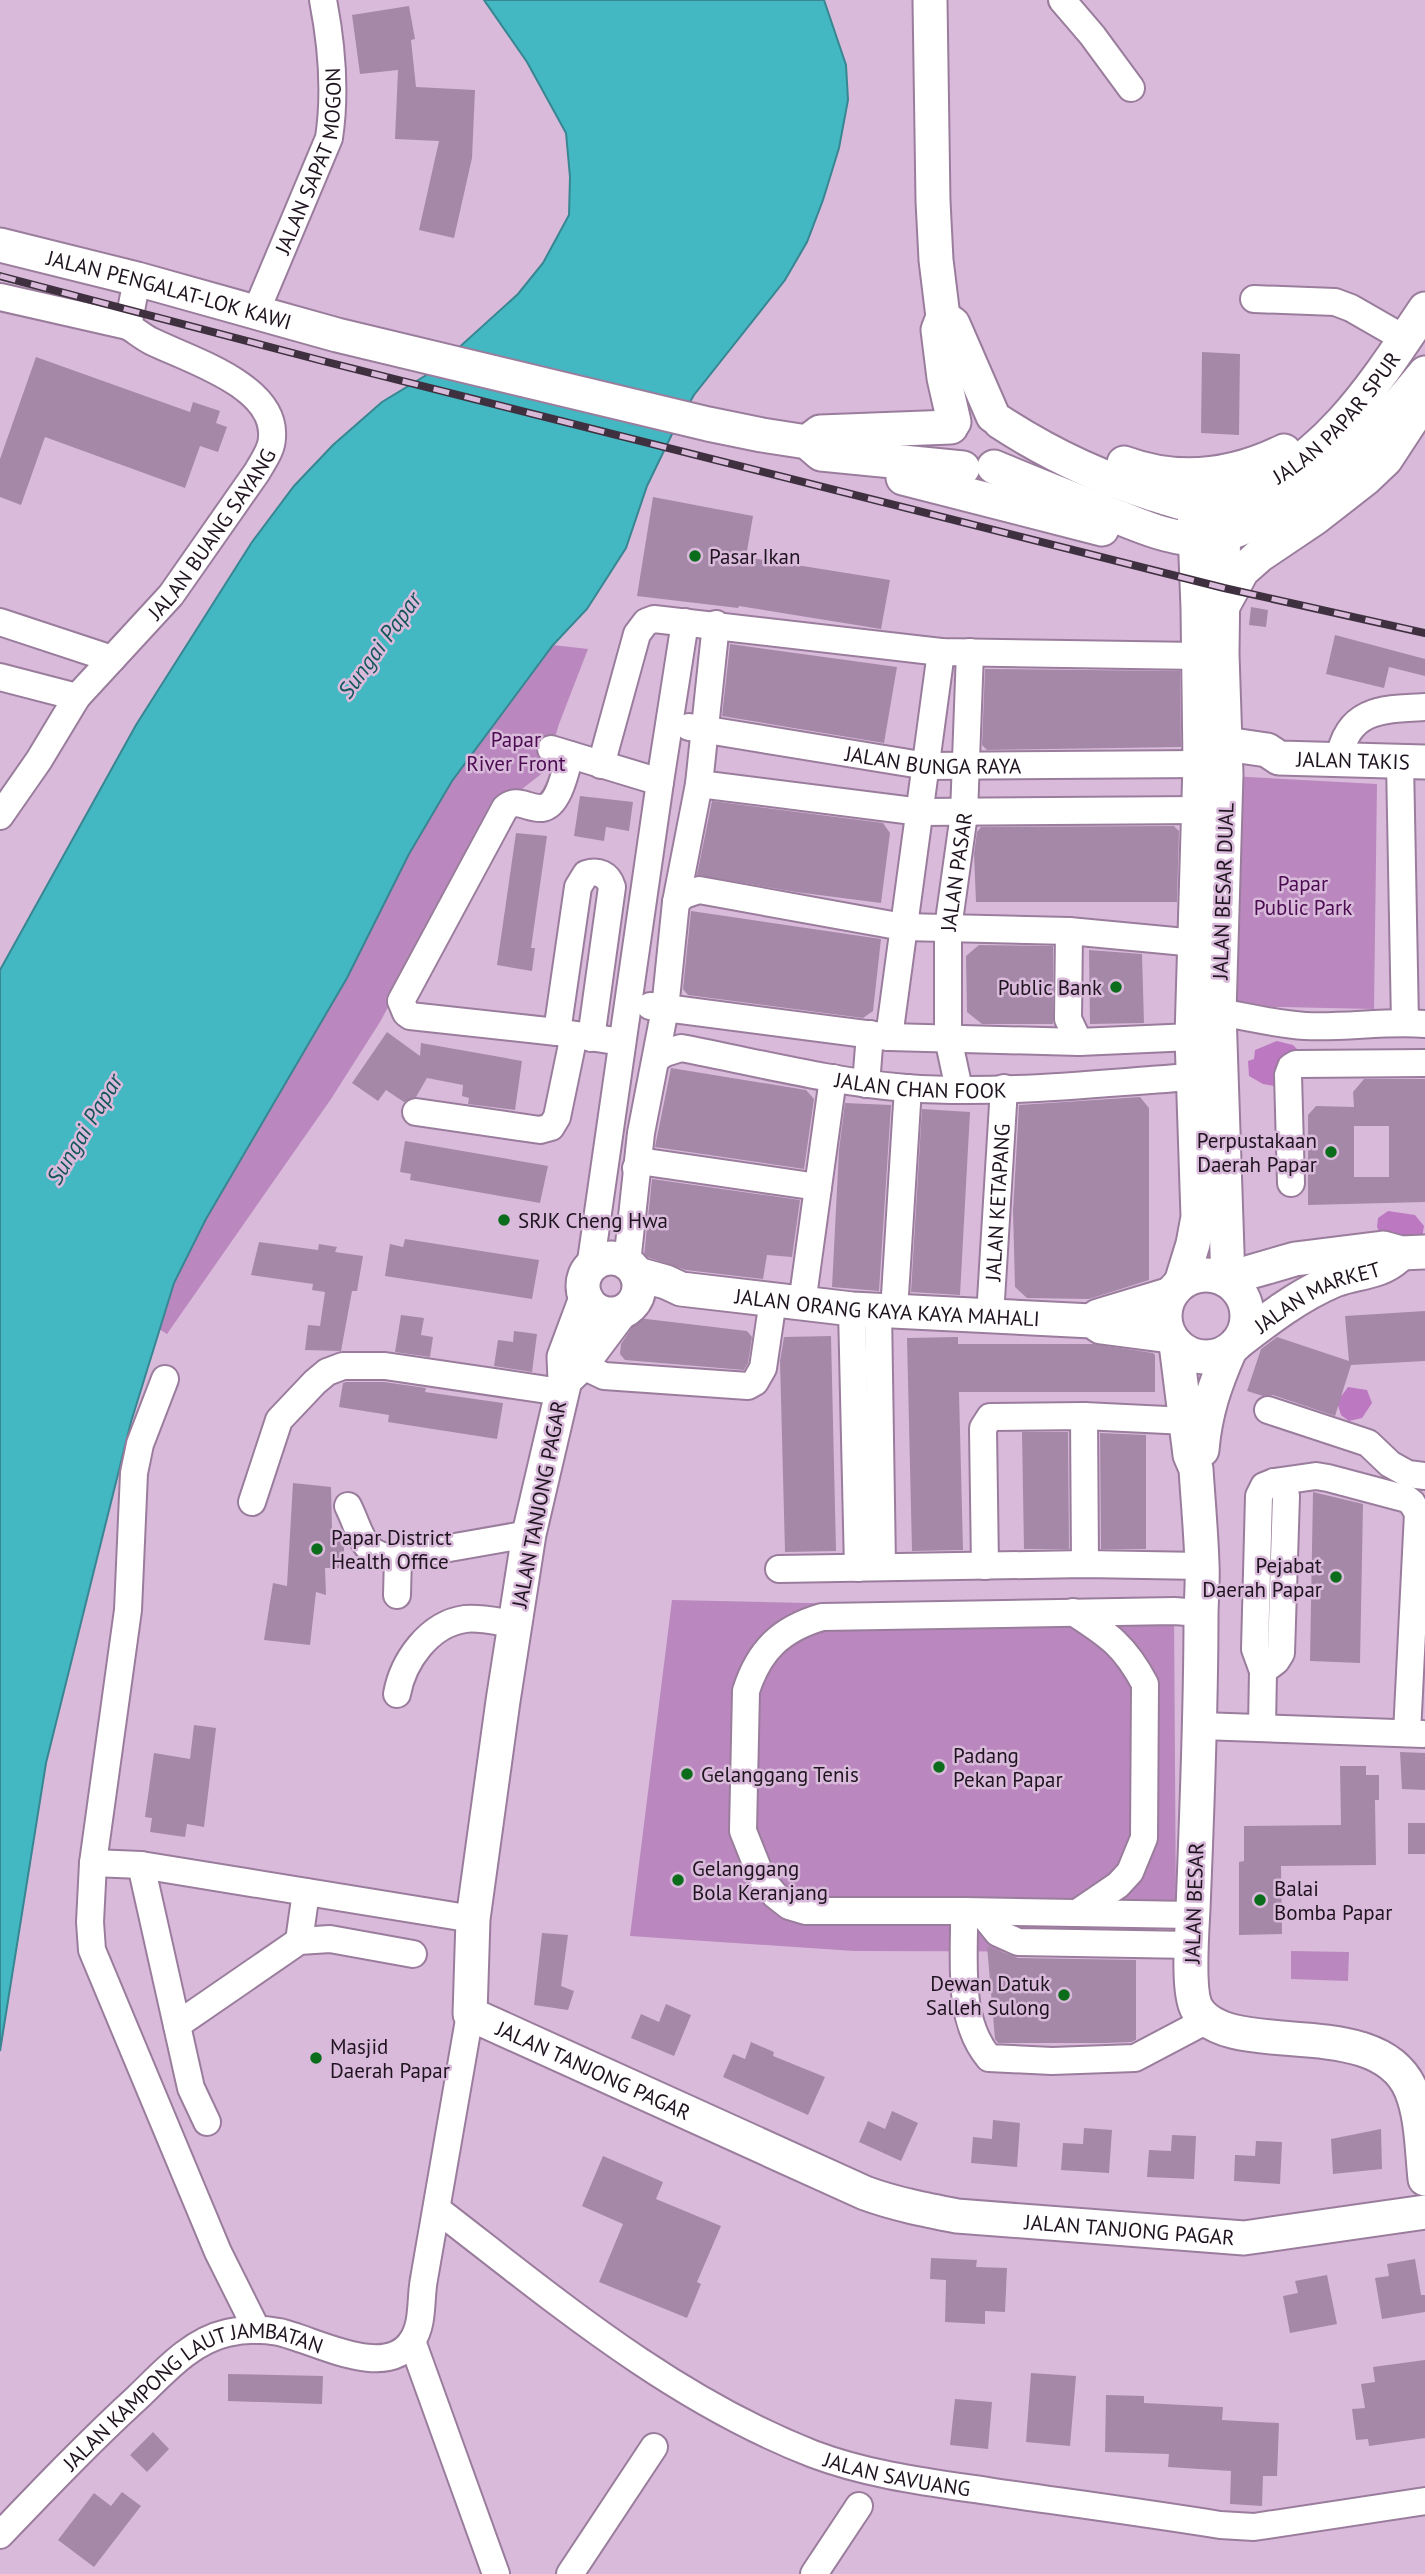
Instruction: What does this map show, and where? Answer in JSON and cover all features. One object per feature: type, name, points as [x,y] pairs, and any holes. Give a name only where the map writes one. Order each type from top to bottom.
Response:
[{"type":"main road","points":[[930,0],[933,201],[943,317],[938,330],[953,424]]},
{"type":"main road","name":"JALAN PENGALAT-LOK KAWI","points":[[0,245],[137,279],[337,335],[708,424],[820,448]]},
{"type":"main road","name":"JALAN PAPAR SPUR","points":[[1209,503],[1250,490],[1305,458],[1328,438],[1353,410],[1425,309]]},
{"type":"main road","points":[[820,448],[979,467],[1002,460],[1008,441],[1006,430],[997,419],[953,324],[943,317]]},
{"type":"main road","points":[[1209,503],[1147,492],[1102,476],[1040,447],[983,412],[972,411],[962,415],[953,424],[948,436],[950,454],[979,467],[1148,529],[1209,538],[1260,521],[1292,503],[1347,462],[1378,430],[1425,373]]},
{"type":"main road","points":[[820,448],[848,464],[1153,542],[1163,548],[1211,607],[1260,555],[1325,510],[1386,459],[1425,399]]},
{"type":"main road","points":[[1040,447],[1090,450],[1138,468],[1160,473],[1204,475],[1256,464],[1353,410]]},
{"type":"main road","points":[[820,448],[820,432],[953,424]]},
{"type":"main road","name":"JALAN BESAR DUAL","points":[[1176,1289],[1193,1244],[1198,1217],[1194,1077],[1210,1030],[1222,654],[1211,607],[1209,503]]},
{"type":"main road","name":"JALAN BESAR DUAL","points":[[1211,607],[1198,656],[1218,761],[1200,810],[1196,943],[1210,1030],[1230,1282]]},
{"type":"main road","name":"JALAN TAKIS","points":[[1218,761],[1267,750],[1279,758],[1413,762]]},
{"type":"main road","points":[[1224,1206],[1254,1244],[1271,1253],[1295,1259]]},
{"type":"main road","name":"JALAN MARKET","points":[[1230,1282],[1250,1272],[1295,1259],[1382,1248],[1413,1253]]},
{"type":"main road","name":"JALAN MARKET","points":[[1234,1347],[1305,1295],[1336,1280],[1388,1265],[1413,1253]]},
{"type":"main road","points":[[569,1379],[630,1288],[612,1258],[596,1262],[588,1283]]},
{"type":"main road","points":[[1204,1275],[1216,1276],[1230,1282],[1245,1301],[1247,1312],[1247,1323],[1234,1347],[1217,1356],[1202,1357],[1188,1353],[1173,1340],[1165,1322],[1165,1308],[1176,1289],[1192,1277],[1204,1275]]},
{"type":"main road","name":"JALAN ORANG KAYA KAYA MAHALI","points":[[588,1283],[597,1310],[604,1313],[630,1288],[666,1282],[681,1289],[875,1310],[1092,1321],[1101,1327],[1173,1340]]},
{"type":"main road","name":"JALAN TANJONG PAGAR","points":[[588,1283],[564,1357],[569,1379],[529,1534],[473,1919],[470,2014],[865,2193],[924,2210],[957,2216],[1244,2238],[1425,2212]]},
{"type":"main road","name":"JALAN ORANG KAYA KAYA MAHALI","points":[[1092,1321],[1098,1316],[1176,1289]]},
{"type":"main road","name":"JALAN BESAR","points":[[1173,1340],[1190,1455],[1196,1469],[1202,1566],[1201,1726],[1192,1930],[1193,1995],[1197,2009],[1209,2019]]},
{"type":"main road","name":"JALAN BESAR","points":[[1196,1469],[1202,1457],[1204,1422],[1210,1398],[1234,1347]]},
{"type":"main road","points":[[1209,2019],[1223,2028],[1243,2032],[1351,2045],[1388,2061],[1411,2089],[1425,2179]]},
{"type":"street","name":"JALAN SAPAT MOGON","points":[[255,314],[329,138],[334,109],[334,80],[323,0]]},
{"type":"street","points":[[1062,0],[1092,35],[1130,89]]},
{"type":"street","points":[[128,326],[137,279]]},
{"type":"street","name":"JALAN BUANG SAYANG","points":[[0,297],[128,326],[148,340],[224,374],[242,386],[265,413],[272,428],[268,453],[257,472],[171,596],[76,697],[39,761],[0,816]]},
{"type":"street","points":[[1254,299],[1335,302],[1351,308],[1405,340]]},
{"type":"street","points":[[601,765],[640,628],[654,619],[716,624],[941,652],[1198,656]]},
{"type":"street","points":[[0,622],[112,659]]},
{"type":"street","points":[[588,1283],[685,622]]},
{"type":"street","points":[[630,1288],[636,1168],[665,1009],[676,902],[699,784],[716,624]]},
{"type":"street","name":"JALAN PASAR","points":[[866,1084],[880,1035],[903,927],[941,652]]},
{"type":"street","name":"JALAN PASAR","points":[[970,652],[964,814],[948,928],[948,1038],[983,1089]]},
{"type":"street","points":[[0,677],[76,697]]},
{"type":"street","points":[[1339,760],[1344,736],[1357,721],[1376,712],[1425,707]]},
{"type":"street","name":"JALAN BUNGA RAYA","points":[[670,724],[927,766],[1218,761]]},
{"type":"street","points":[[624,1031],[574,1035],[410,1016],[401,1001],[505,808],[515,803],[541,808],[551,803],[562,786],[561,752],[660,782]]},
{"type":"street","points":[[1413,762],[1415,1023]]},
{"type":"street","points":[[699,784],[921,812],[964,814],[1200,810]]},
{"type":"street","points":[[416,1112],[540,1130],[551,1127],[557,1118],[574,1035],[612,887],[607,876],[601,873],[586,874],[578,887],[574,1035]]},
{"type":"street","points":[[676,902],[684,895],[699,890],[903,927],[1069,931],[1196,943]]},
{"type":"street","points":[[1069,931],[1068,1019],[1079,1042]]},
{"type":"street","name":"JALAN CHAN FOOK","points":[[624,1031],[640,1007],[650,1006],[880,1035],[1079,1042],[1210,1030],[1259,1018],[1273,1024],[1309,1026],[1415,1023]]},
{"type":"street","points":[[1308,1064],[1309,1026]]},
{"type":"street","name":"JALAN CHAN FOOK","points":[[656,1059],[681,1048],[866,1084],[908,1088],[983,1089],[1194,1077]]},
{"type":"street","points":[[1290,1183],[1288,1075],[1291,1067],[1296,1064],[1425,1063]]},
{"type":"street","points":[[252,1502],[279,1420],[315,1382],[327,1372],[343,1366],[385,1366],[569,1379],[604,1376],[748,1386],[761,1376],[788,1302],[818,1187],[833,1078]]},
{"type":"street","points":[[870,1567],[875,1310],[908,1088]]},
{"type":"street","name":"JALAN KETAPANG","points":[[983,1089],[983,1315]]},
{"type":"street","points":[[636,1168],[646,1162],[818,1187]]},
{"type":"street","points":[[164,1379],[140,1444],[134,1473],[128,1610],[93,1863],[90,1922],[92,1950],[218,2252],[257,2330]]},
{"type":"street","points":[[1268,1410],[1368,1443],[1390,1464],[1408,1474],[1425,1476]]},
{"type":"street","points":[[985,1566],[982,1428],[985,1421],[995,1416],[1084,1416],[1187,1421]]},
{"type":"street","points":[[1084,1416],[1085,1564]]},
{"type":"street","points":[[1201,1726],[1416,1734],[1418,1513],[1412,1503],[1316,1476],[1274,1482],[1282,1486],[1286,1496],[1281,1653],[1279,1658],[1264,1664],[1262,1727]]},
{"type":"street","points":[[348,1506],[365,1544],[380,1557],[398,1557],[529,1534]]},
{"type":"street","points":[[397,1595],[398,1557]]},
{"type":"street","points":[[779,1569],[1085,1564],[1202,1566]]},
{"type":"street","points":[[1192,1930],[1077,1913],[806,1911],[789,1906],[763,1881],[743,1830],[746,1691],[753,1671],[775,1641],[797,1625],[822,1617],[1073,1612],[1200,1613]]},
{"type":"street","points":[[1073,1612],[1111,1636],[1136,1667],[1145,1684],[1144,1838],[1130,1871],[1118,1885],[1077,1913]]},
{"type":"street","points":[[397,1694],[400,1678],[411,1656],[437,1632],[452,1623],[466,1619],[515,1624]]},
{"type":"street","points":[[93,1863],[141,1865],[473,1919]]},
{"type":"street","points":[[141,1865],[191,2088],[206,2122]]},
{"type":"street","points":[[299,1941],[306,1892]]},
{"type":"street","points":[[972,1911],[998,1933],[1018,1942],[1192,1930]]},
{"type":"street","points":[[972,1911],[965,2007],[979,2047],[989,2058],[1052,2061],[1135,2058],[1209,2019]]},
{"type":"street","points":[[177,2025],[299,1941],[330,1939],[413,1954]]},
{"type":"street","points":[[470,2014],[438,2210],[423,2283],[420,2323],[412,2341],[496,2574]]},
{"type":"street","name":"JALAN SAVUANG","points":[[438,2210],[600,2335],[648,2368],[704,2402],[815,2455],[867,2470],[927,2482],[1220,2525],[1254,2527],[1425,2501]]},
{"type":"street","name":"JALAN KAMPONG LAUT JAMBATAN","points":[[0,2535],[95,2436],[183,2355],[200,2343],[225,2333],[257,2330],[279,2332],[360,2357],[382,2359],[401,2352],[412,2341]]},
{"type":"street","points":[[570,2574],[654,2447]]},
{"type":"street","points":[[814,2574],[859,2506]]},
{"type":"green space","name":"Papar River Front","points":[[553,645],[588,649],[559,724],[545,771],[494,811],[380,1022],[331,1099],[167,1334],[159,1329],[174,1283],[206,1219],[347,978],[409,854],[452,781]]},
{"type":"green space","name":"Papar Public Park","points":[[1229,776],[1377,784],[1374,1009],[1232,1006]]},
{"type":"green space","points":[[672,1600],[1174,1611],[1176,1914],[1129,1952],[854,1951],[630,1936]]},
{"type":"green space","points":[[1291,1951],[1349,1952],[1348,1981],[1291,1979]]},
{"type":"shaded area","points":[[1277,1041],[1293,1045],[1300,1052],[1281,1087],[1263,1084],[1249,1076],[1248,1061],[1254,1059],[1255,1050]]},
{"type":"shaded area","points":[[1388,1211],[1415,1215],[1424,1226],[1422,1238],[1381,1235],[1377,1227],[1378,1218]]},
{"type":"shaded area","points":[[1348,1387],[1367,1390],[1372,1403],[1362,1418],[1349,1421],[1341,1415],[1337,1402]]},
{"type":"water","name":"Sungai Papar","points":[[484,0],[824,0],[846,65],[848,100],[839,148],[807,242],[785,280],[694,395],[647,486],[626,548],[587,609],[553,645],[452,781],[409,854],[347,978],[206,1219],[174,1283],[131,1422],[46,1763],[0,2051],[0,970],[136,725],[252,542],[294,486],[333,445],[382,402],[433,371],[518,294],[543,263],[569,215],[570,177],[566,133],[527,62]]},
{"type":"building","points":[[409,6],[415,39],[411,40],[416,87],[475,90],[472,158],[454,238],[419,230],[439,141],[395,139],[398,70],[360,74],[352,15]]},
{"type":"building","points":[[1202,352],[1240,354],[1239,435],[1201,433]]},
{"type":"building","points":[[36,357],[190,412],[193,402],[220,411],[216,423],[227,427],[218,452],[200,446],[185,488],[45,437],[21,505],[0,497],[0,459]]},
{"type":"building","points":[[653,497],[753,516],[746,557],[890,580],[881,629],[739,606],[637,596]]},
{"type":"building","points":[[1251,607],[1268,610],[1266,627],[1249,625]]},
{"type":"building","points":[[1335,635],[1425,659],[1425,676],[1389,667],[1384,688],[1326,674]]},
{"type":"building","points":[[730,644],[897,667],[884,743],[722,716]]},
{"type":"building","points":[[985,669],[1180,671],[1181,747],[987,750],[982,745]]},
{"type":"building","points":[[580,796],[633,802],[629,831],[606,827],[604,841],[574,836]]},
{"type":"building","points":[[712,801],[883,823],[890,833],[881,903],[697,875]]},
{"type":"building","points":[[1174,826],[1179,831],[1177,902],[976,902],[974,854],[977,832],[981,827]]},
{"type":"building","points":[[516,833],[547,836],[531,948],[535,948],[532,971],[497,965]]},
{"type":"building","points":[[691,911],[881,939],[873,1011],[863,1018],[688,995],[683,989]]},
{"type":"building","points":[[979,945],[1053,946],[1053,1024],[982,1024],[967,1012],[966,956]]},
{"type":"building","name":"Public Bank","points":[[1089,950],[1142,954],[1144,1023],[1090,1024]]},
{"type":"building","points":[[387,1032],[420,1056],[421,1043],[522,1061],[515,1110],[468,1104],[469,1098],[462,1096],[463,1085],[427,1078],[416,1097],[404,1102],[386,1090],[378,1101],[352,1083]]},
{"type":"building","points":[[671,1068],[806,1090],[814,1099],[804,1169],[655,1147]]},
{"type":"building","name":"Perpustakaan Daerah Papar","points":[[1364,1079],[1425,1079],[1425,1202],[1308,1205],[1308,1115],[1316,1106],[1354,1107],[1353,1092]],"holes":[[[1354,1126],[1389,1126],[1389,1177],[1354,1177]]]},
{"type":"building","points":[[1140,1097],[1149,1108],[1149,1280],[1089,1299],[1027,1298],[1015,1287],[1013,1211],[1019,1105]]},
{"type":"building","points":[[845,1103],[891,1105],[879,1291],[832,1287],[839,1150]]},
{"type":"building","points":[[922,1109],[970,1112],[960,1295],[911,1292]]},
{"type":"building","points":[[405,1141],[548,1166],[540,1203],[410,1180],[411,1174],[400,1172]]},
{"type":"building","points":[[652,1179],[800,1200],[792,1257],[767,1255],[763,1279],[686,1270],[644,1256]]},
{"type":"building","points":[[405,1239],[539,1260],[532,1299],[385,1276],[390,1244],[403,1247]]},
{"type":"building","points":[[259,1242],[318,1250],[319,1244],[337,1247],[335,1252],[363,1256],[357,1291],[352,1291],[341,1351],[305,1350],[308,1325],[320,1326],[325,1292],[312,1290],[313,1284],[251,1275]]},
{"type":"building","points":[[1425,1311],[1425,1361],[1351,1365],[1335,1416],[1273,1395],[1263,1396],[1247,1391],[1261,1349],[1277,1337],[1349,1361],[1345,1316]]},
{"type":"building","points":[[401,1315],[424,1318],[421,1335],[433,1337],[430,1357],[395,1352]]},
{"type":"building","points":[[638,1318],[747,1331],[752,1337],[748,1363],[744,1370],[625,1360],[620,1354],[621,1344]]},
{"type":"building","points":[[514,1331],[537,1334],[532,1372],[494,1366],[498,1340],[513,1342]]},
{"type":"building","points":[[831,1336],[836,1551],[785,1552],[780,1361],[784,1337]]},
{"type":"building","points":[[958,1337],[958,1344],[1094,1344],[1153,1353],[1155,1392],[959,1392],[963,1550],[912,1551],[907,1338]]},
{"type":"building","points":[[384,1382],[426,1388],[425,1392],[503,1403],[497,1439],[388,1422],[389,1415],[339,1407],[343,1383]]},
{"type":"building","points":[[1022,1432],[1068,1432],[1069,1549],[1024,1549]]},
{"type":"building","points":[[1100,1433],[1146,1435],[1146,1549],[1101,1549]]},
{"type":"building","name":"Papar District Health Office","points":[[293,1483],[331,1487],[332,1528],[341,1530],[344,1536],[344,1568],[325,1568],[326,1595],[316,1592],[310,1645],[264,1640],[273,1583],[287,1586]]},
{"type":"building","name":"Pejabat Daerah Papar","points":[[1313,1492],[1363,1504],[1360,1663],[1310,1661]]},
{"type":"building","points":[[194,1725],[216,1728],[204,1827],[187,1824],[185,1837],[150,1832],[152,1818],[145,1817],[154,1753],[190,1759]]},
{"type":"building","points":[[1400,1752],[1425,1753],[1425,1790],[1402,1789]]},
{"type":"building","points":[[1340,1766],[1366,1766],[1366,1775],[1379,1775],[1379,1800],[1375,1800],[1376,1865],[1281,1866],[1282,1934],[1239,1935],[1239,1862],[1244,1861],[1244,1826],[1341,1825]]},
{"type":"building","points":[[1408,1823],[1425,1823],[1425,1854],[1408,1854]]},
{"type":"building","points":[[542,1933],[568,1935],[561,1986],[574,1991],[568,2010],[534,2005]]},
{"type":"building","name":"Dewan Datuk Salleh Sulong","points":[[987,1946],[1018,1958],[1136,1960],[1136,2040],[1106,2043],[998,2043],[995,2039]]},
{"type":"building","points":[[666,2004],[691,2015],[674,2056],[631,2038],[641,2014],[659,2022]]},
{"type":"building","points":[[751,2042],[774,2052],[773,2056],[825,2077],[808,2115],[723,2077],[733,2054],[745,2059]]},
{"type":"building","points":[[892,2111],[918,2123],[901,2161],[859,2142],[868,2121],[885,2129]]},
{"type":"building","points":[[993,2120],[1020,2123],[1017,2167],[971,2163],[973,2137],[992,2139]]},
{"type":"building","points":[[1084,2128],[1112,2130],[1109,2173],[1061,2170],[1063,2143],[1083,2144]]},
{"type":"building","points":[[1381,2129],[1382,2169],[1333,2174],[1331,2139]]},
{"type":"building","points":[[1172,2135],[1196,2136],[1194,2179],[1147,2177],[1149,2150],[1171,2151]]},
{"type":"building","points":[[1256,2141],[1282,2142],[1280,2184],[1234,2181],[1235,2155],[1255,2156]]},
{"type":"building","points":[[603,2156],[663,2182],[656,2199],[721,2226],[697,2282],[701,2284],[687,2318],[599,2282],[623,2224],[582,2206]]},
{"type":"building","points":[[931,2258],[977,2260],[976,2267],[1007,2268],[1005,2312],[985,2311],[985,2324],[945,2322],[946,2280],[930,2279]]},
{"type":"building","points":[[1415,2259],[1421,2295],[1425,2295],[1425,2312],[1382,2319],[1375,2278],[1389,2276],[1387,2264]]},
{"type":"building","points":[[1327,2275],[1337,2324],[1290,2333],[1283,2296],[1298,2293],[1295,2281]]},
{"type":"building","points":[[1425,2360],[1425,2438],[1369,2446],[1368,2439],[1356,2440],[1352,2409],[1365,2408],[1361,2384],[1375,2382],[1373,2367]]},
{"type":"building","points":[[1031,2373],[1076,2376],[1070,2446],[1026,2442]]},
{"type":"building","points":[[228,2374],[323,2376],[322,2404],[228,2401]]},
{"type":"building","points":[[1106,2395],[1144,2396],[1144,2403],[1223,2407],[1222,2420],[1279,2423],[1277,2476],[1263,2476],[1262,2506],[1230,2504],[1231,2471],[1168,2467],[1169,2454],[1105,2452]]},
{"type":"building","points":[[955,2399],[992,2402],[988,2449],[950,2445]]},
{"type":"building","points":[[153,2432],[169,2449],[147,2472],[130,2455]]},
{"type":"building","points":[[122,2492],[141,2506],[94,2567],[58,2540],[94,2493],[111,2506]]},
{"type":"railway","points":[[0,276],[323,361],[1224,588],[1425,633]]},
{"type":"place","name":"Pasar Ikan","points":[[695,556]]},
{"type":"place","name":"Public Bank","points":[[1116,987]]},
{"type":"place","name":"Perpustakaan Daerah Papar","points":[[1331,1152]]},
{"type":"place","name":"SRJK Cheng Hwa","points":[[504,1220]]},
{"type":"place","name":"Papar District Health Office","points":[[317,1549]]},
{"type":"place","name":"Pejabat Daerah Papar","points":[[1336,1577]]},
{"type":"place","name":"Padang Pekan Papar","points":[[939,1767]]},
{"type":"place","name":"Gelanggang Tenis","points":[[687,1774]]},
{"type":"place","name":"Gelanggang Bola Keranjang","points":[[678,1880]]},
{"type":"place","name":"Balai Bomba Papar","points":[[1260,1900]]},
{"type":"place","name":"Dewan Datuk Salleh Sulong","points":[[1064,1995]]},
{"type":"place","name":"Masjid Daerah Papar","points":[[316,2058]]}]
